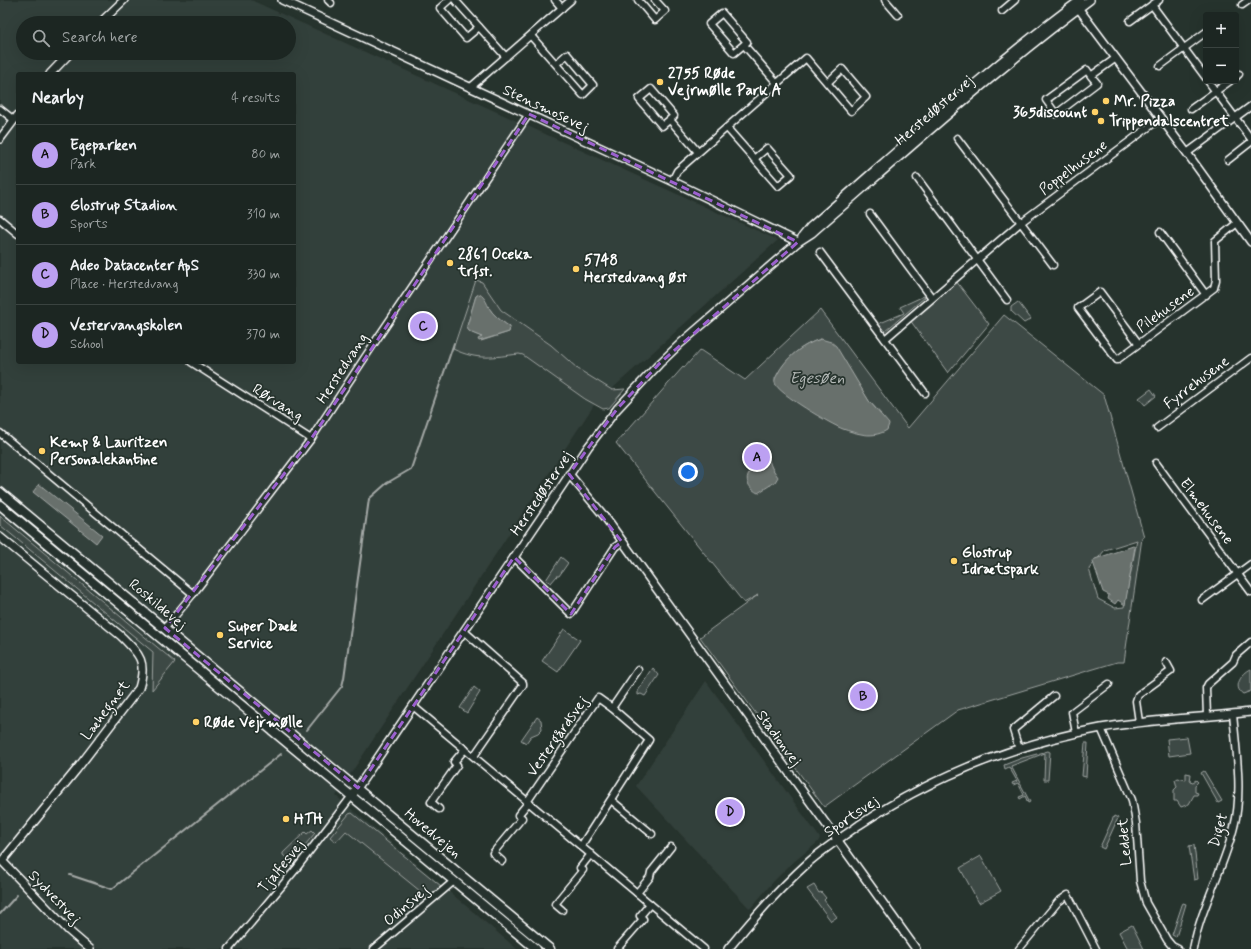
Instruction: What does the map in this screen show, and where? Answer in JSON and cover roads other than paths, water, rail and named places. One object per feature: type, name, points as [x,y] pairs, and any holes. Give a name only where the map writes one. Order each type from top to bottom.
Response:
[{"type":"main road","name":"Roskildevej","points":[[0,492],[298,739]]},
{"type":"main road","name":"Roskildevej","points":[[0,504],[291,746]]},
{"type":"main road","name":"Hovedvejen","points":[[298,739],[550,949]]},
{"type":"main road","name":"Hovedvejen","points":[[291,746],[536,949]]},
{"type":"street","points":[[107,16],[124,0]]},
{"type":"street","name":"Stensmosevej","points":[[282,0],[672,181],[798,242]]},
{"type":"street","points":[[449,0],[440,8],[466,38],[479,27]]},
{"type":"street","points":[[455,0],[506,57]]},
{"type":"street","points":[[556,0],[562,8]]},
{"type":"street","points":[[471,88],[572,0]]},
{"type":"street","points":[[638,0],[655,20],[665,11],[655,0]]},
{"type":"street","points":[[885,0],[898,15]]},
{"type":"street","points":[[1002,11],[1015,0]]},
{"type":"street","name":"Herstedøstervej","points":[[351,797],[464,632],[588,446],[617,409],[659,364],[684,340],[798,242],[812,233],[1077,3],[1090,0]]},
{"type":"street","points":[[1130,21],[1159,0]]},
{"type":"street","points":[[1242,4],[1249,0]]},
{"type":"street","points":[[1077,3],[1113,60],[1158,120],[1187,153],[1234,225],[1251,242]]},
{"type":"street","points":[[1152,5],[1203,74]]},
{"type":"street","points":[[722,13],[747,42],[744,45],[734,53],[709,24],[722,13]]},
{"type":"street","points":[[1160,66],[1203,34]]},
{"type":"street","points":[[531,36],[583,95],[593,85],[567,54],[556,64]]},
{"type":"street","points":[[744,45],[777,83]]},
{"type":"street","points":[[672,181],[677,171],[806,58],[827,83],[851,111],[866,97],[842,69],[827,83]]},
{"type":"street","points":[[52,72],[63,60]]},
{"type":"street","points":[[1091,76],[1113,60]]},
{"type":"street","points":[[1087,70],[1091,76],[1097,83],[1056,114],[1046,100],[1087,70]]},
{"type":"street","points":[[1210,84],[1251,139]]},
{"type":"street","points":[[1191,109],[1226,84]]},
{"type":"street","points":[[651,89],[674,116],[670,120],[662,126],[639,100],[651,89]]},
{"type":"street","points":[[1187,153],[1251,106]]},
{"type":"street","points":[[0,109],[16,118],[0,139]]},
{"type":"street","name":"Herstedvang","points":[[165,628],[193,594],[311,439],[529,114]]},
{"type":"street","points":[[670,120],[698,152]]},
{"type":"street","name":"Poppelhusene","points":[[885,339],[1020,223],[1158,120]]},
{"type":"street","points":[[727,128],[754,159],[778,186],[791,175],[767,148],[754,159]]},
{"type":"street","points":[[957,138],[1053,265]]},
{"type":"street","points":[[1228,160],[1251,142]]},
{"type":"street","points":[[917,178],[1007,300]]},
{"type":"street","points":[[870,214],[932,298]]},
{"type":"street","points":[[0,219],[16,232]]},
{"type":"street","name":"Pilehusene","points":[[1139,344],[1100,292],[1078,308],[1117,360],[1139,344],[1206,295],[1214,288],[1214,244],[1216,239],[1234,225]]},
{"type":"street","name":"Pilehusene","points":[[1160,232],[1206,295]]},
{"type":"street","points":[[820,252],[925,393]]},
{"type":"street","name":"Fyrrehusene","points":[[1156,428],[1251,358]]},
{"type":"street","name":"Rørvang","points":[[193,364],[311,439]]},
{"type":"street","name":"Roskildevej","points":[[0,433],[193,594]]},
{"type":"street","name":"Elmehusene","points":[[1156,463],[1251,592]]},
{"type":"street","name":"Stadionvej","points":[[569,474],[605,517],[916,949]]},
{"type":"street","name":"Læhegnet","points":[[0,537],[129,643],[141,660],[143,675],[139,688],[133,697],[1,863]]},
{"type":"street","points":[[514,557],[571,614],[615,547],[622,542]]},
{"type":"street","points":[[1202,600],[1251,564]]},
{"type":"street","points":[[464,632],[523,683],[474,756]]},
{"type":"street","points":[[1207,716],[1206,688],[1208,684],[1232,664],[1236,655],[1251,642]]},
{"type":"street","points":[[1139,722],[1136,701],[1138,696],[1171,671],[1166,662]]},
{"type":"street","points":[[612,708],[638,670]]},
{"type":"street","points":[[1076,733],[1072,712],[1108,684]]},
{"type":"street","points":[[1019,749],[1013,730],[1054,696]]},
{"type":"street","name":"Vestergårdsvej","points":[[502,861],[493,853],[522,818],[518,815],[598,698],[649,740],[580,846]]},
{"type":"street","name":"Vestergårdsvej","points":[[413,706],[704,949]]},
{"type":"street","name":"Sportsvej","points":[[728,949],[757,914],[811,861],[837,840],[881,811],[931,784],[995,756],[1049,739],[1139,722],[1251,712]]},
{"type":"street","name":"Diget","points":[[1193,949],[1232,834],[1236,817],[1238,786],[1234,714]]},
{"type":"street","name":"Leddet","points":[[1101,728],[1132,800],[1136,823],[1140,881],[1144,898],[1167,940],[1172,946],[1178,949]]},
{"type":"street","points":[[439,808],[432,802],[457,765],[454,762],[465,749]]},
{"type":"street","name":"Tjalfesvej","points":[[229,949],[296,869],[351,797]]},
{"type":"street","points":[[611,800],[652,834]]},
{"type":"street","points":[[637,893],[650,877],[651,872],[671,847]]},
{"type":"street","points":[[562,910],[555,904],[583,870],[580,868],[591,854]]},
{"type":"street","name":"Sydvestvej","points":[[1,863],[69,931],[90,949]]},
{"type":"street","name":"Odinsvej","points":[[374,949],[454,881]]},
{"type":"street","points":[[1019,949],[1058,902],[1068,896],[1096,949]]},
{"type":"street","points":[[617,949],[643,919],[640,916],[650,904]]},
{"type":"water","points":[[479,294],[485,299],[490,310],[510,327],[509,332],[479,341],[478,339],[482,337],[468,330],[467,326],[475,299]]},
{"type":"water","name":"Egesøen","points":[[821,339],[831,342],[836,346],[869,401],[889,424],[887,430],[878,434],[868,435],[843,429],[828,422],[794,401],[778,388],[775,380],[780,369],[790,357],[801,348]]},
{"type":"water","points":[[757,449],[766,453],[772,468],[778,477],[775,482],[758,493],[751,488],[747,480],[748,474],[753,466],[752,454]]},
{"type":"water","points":[[39,484],[102,535],[96,543],[33,492]]},
{"type":"water","points":[[1133,546],[1135,547],[1125,605],[1118,600],[1115,604],[1108,599],[1109,595],[1103,592],[1093,562],[1095,559]]},
{"type":"waterway","points":[[307,730],[342,686],[369,499],[387,483],[411,469],[454,343]]},
{"type":"waterway","points":[[70,875],[112,889],[281,754]]},
{"type":"waterway","points":[[0,914],[17,895]]},
{"type":"place","name":"2755 Røde Vejrmølle Park A","points":[[660,82]]},
{"type":"place","name":"Mr. Pizza","points":[[1106,101]]},
{"type":"place","name":"365discount","points":[[1095,112]]},
{"type":"place","name":"Trippendalscentret","points":[[1101,121]]},
{"type":"place","name":"2861 Oceka trfst.","points":[[450,263]]},
{"type":"place","name":"5748 Herstedvang øst","points":[[576,269]]},
{"type":"place","name":"Adeo Datacenter ApS","points":[[423,326]]},
{"type":"place","name":"Kemp & Lauritzen Personalekantine","points":[[42,451]]},
{"type":"place","name":"Egeparken","points":[[757,457]]},
{"type":"place","name":"Glostrup Idrætspark","points":[[954,561]]},
{"type":"place","name":"Super Dæk Service","points":[[220,635]]},
{"type":"place","name":"Glostrup Stadion","points":[[863,696]]},
{"type":"place","name":"Røde Vejrmølle","points":[[196,722]]},
{"type":"place","name":"Vestervangskolen","points":[[730,812]]},
{"type":"place","name":"HTH","points":[[286,819]]}]
